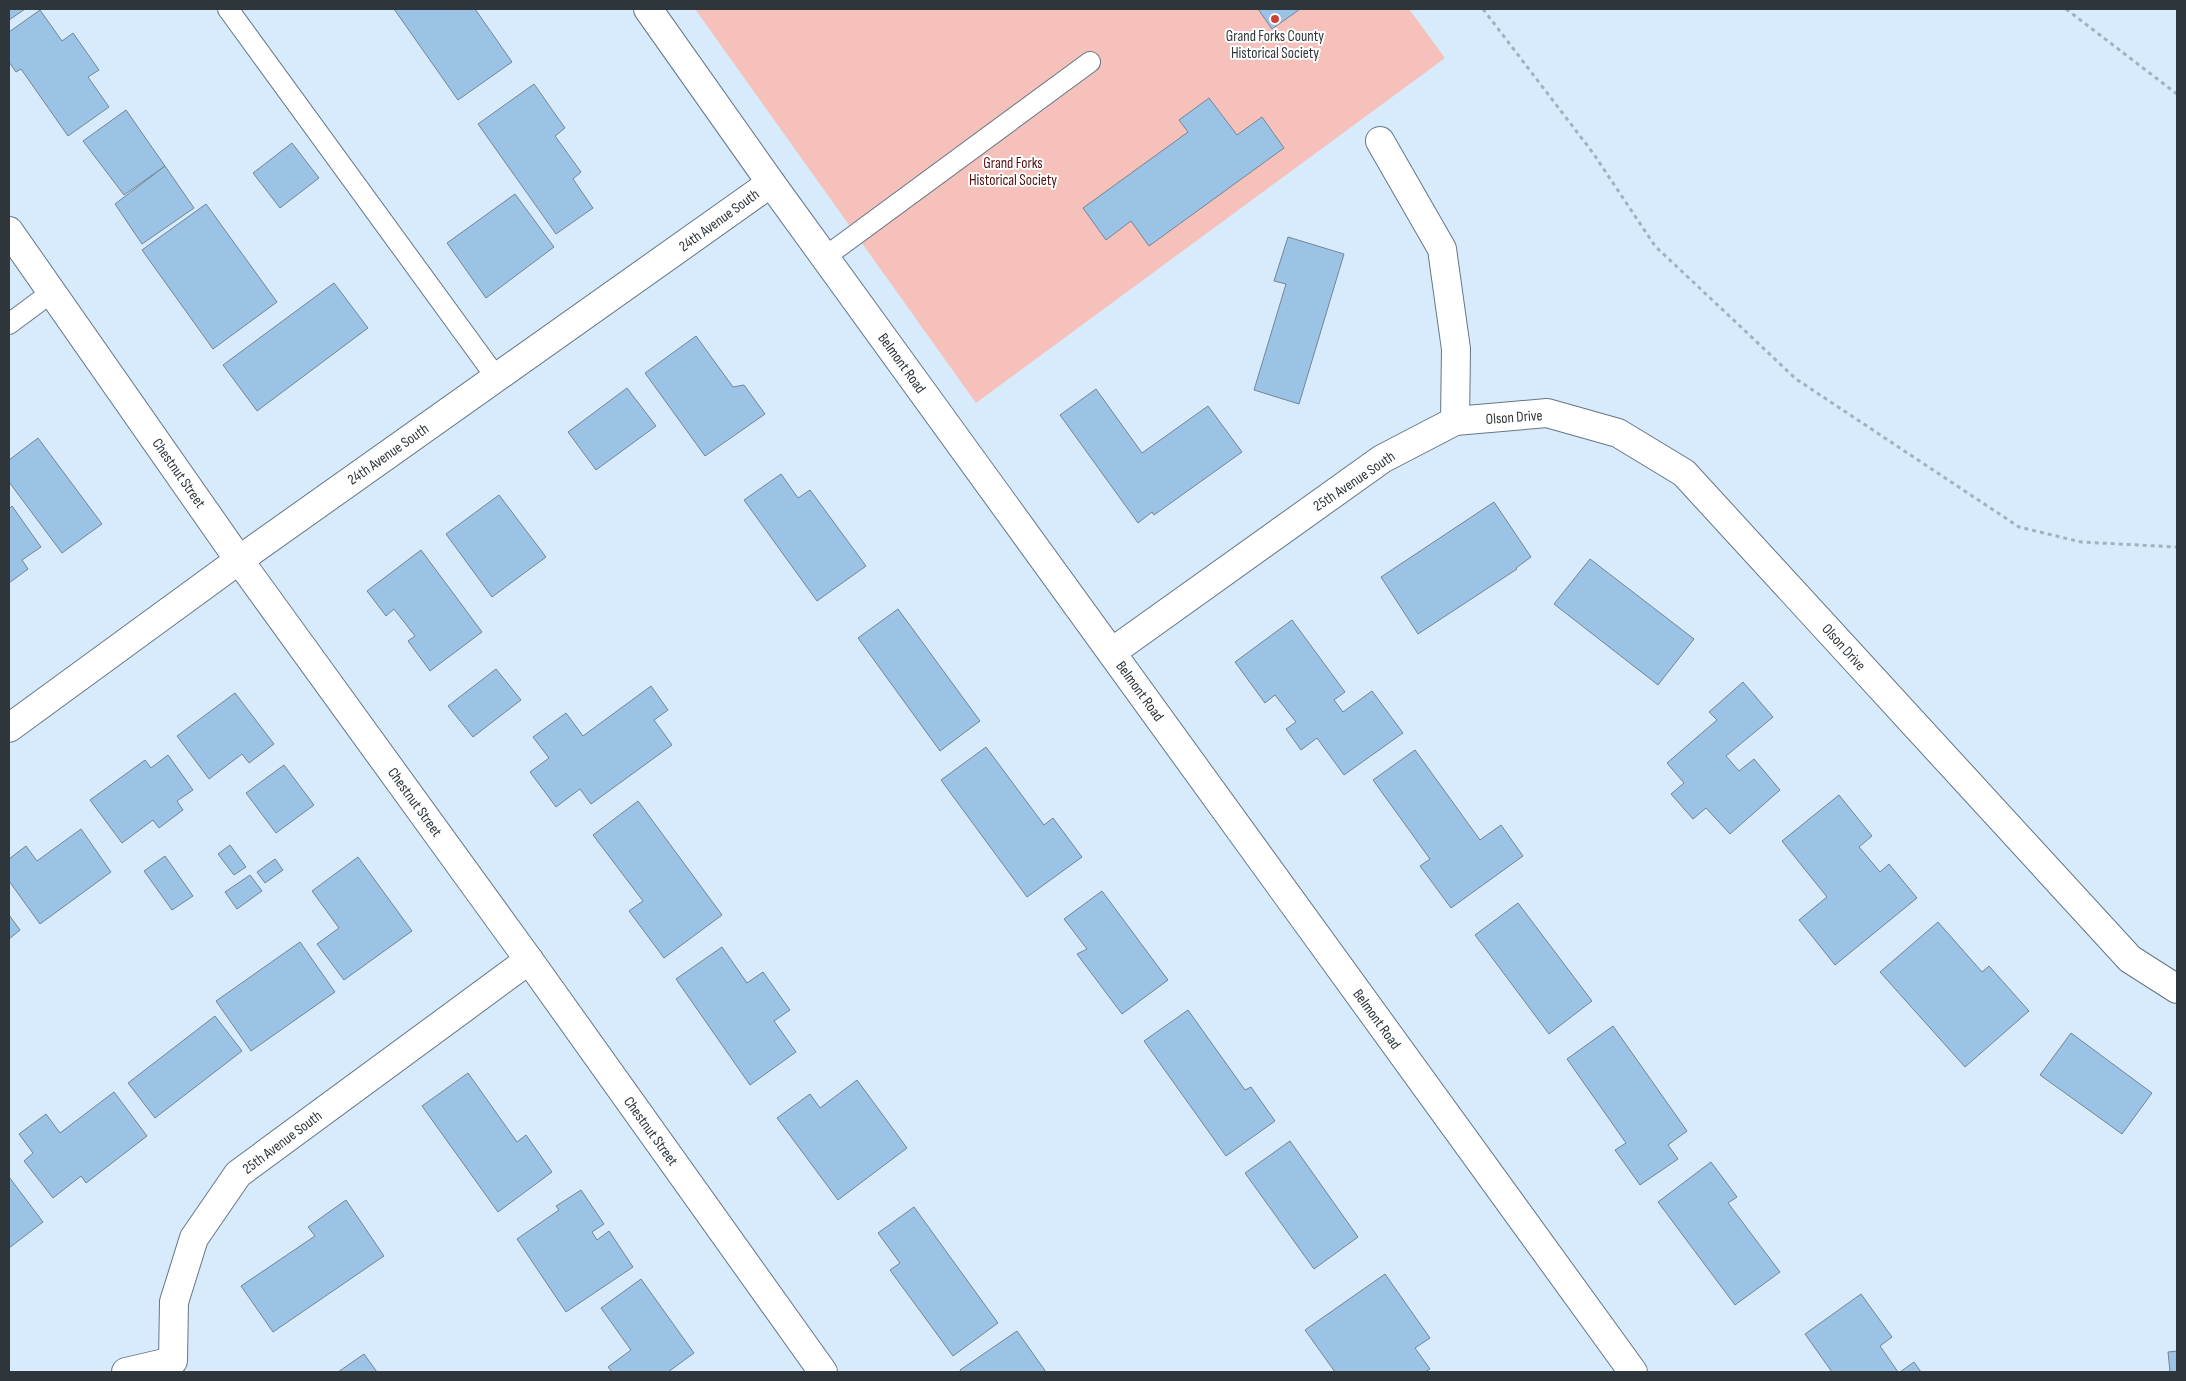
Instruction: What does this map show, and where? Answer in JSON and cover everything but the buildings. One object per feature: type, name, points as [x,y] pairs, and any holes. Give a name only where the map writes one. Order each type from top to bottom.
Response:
[{"type":"street","name":"Belmont Road","points":[[648,9],[771,183],[1633,1372]]},
{"type":"street","points":[[1380,141],[1442,249],[1456,349],[1456,421]]},
{"type":"street","name":"24th Avenue South","points":[[9,728],[239,560],[771,183]]},
{"type":"street","name":"Chestnut Street","points":[[9,231],[239,560],[529,960],[823,1372]]},
{"type":"street","name":"Olson Drive","points":[[1456,421],[1547,413],[1618,433],[1684,473],[2130,959],[2177,989]]},
{"type":"street","name":"25th Avenue South","points":[[1112,652],[1382,458],[1456,421]]},
{"type":"street","name":"25th Avenue South","points":[[126,1372],[175,1367],[174,1302],[194,1238],[238,1174],[529,960]]},
{"type":"lane","points":[[228,9],[496,377]]},
{"type":"lane","points":[[825,257],[1090,62]]},
{"type":"lane","points":[[9,324],[52,292]]},
{"type":"path","points":[[1483,9],[1593,153],[1655,246],[1796,379],[2019,527],[2081,542],[2177,547]]},
{"type":"path","points":[[2066,9],[2177,94]]},
{"type":"green space","name":"Grand Forks Historical Society","points":[[695,9],[1409,9],[1445,58],[976,403]]},
{"type":"place","name":"Grand Forks County Historical Society","points":[[1275,19]]}]
